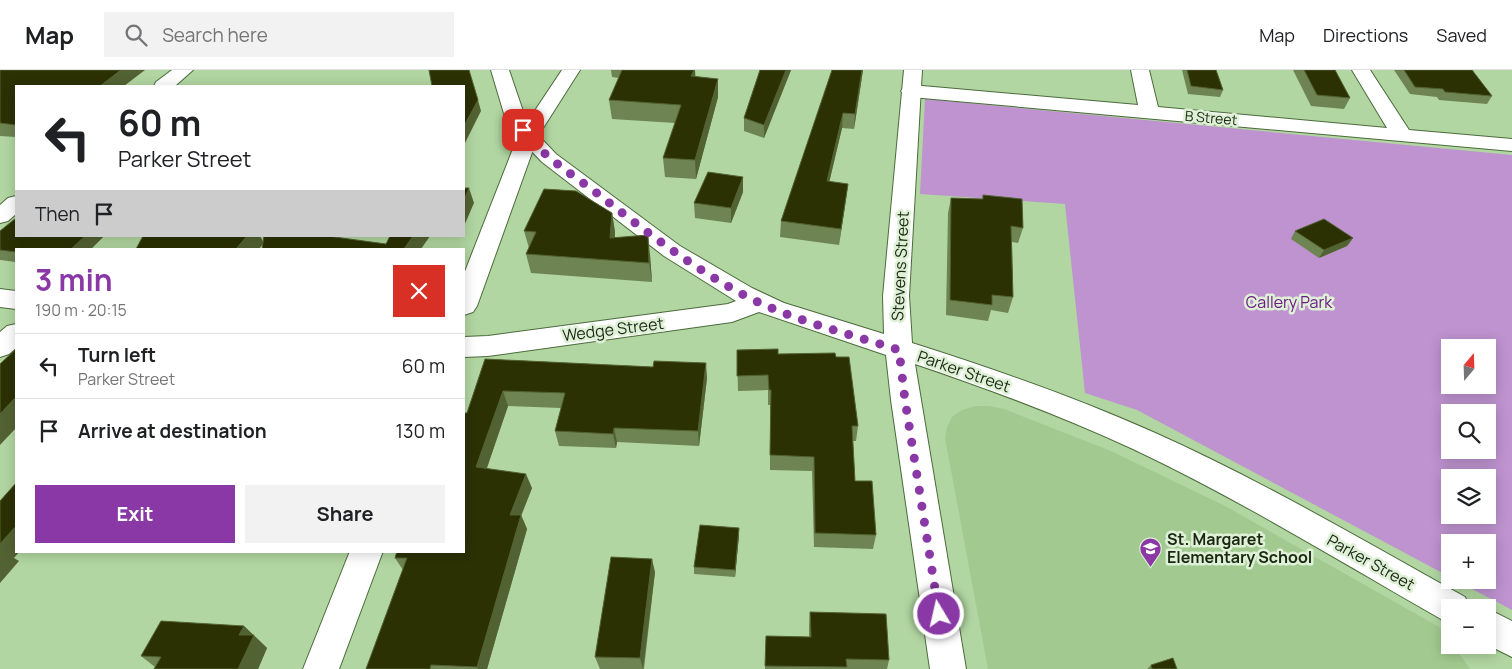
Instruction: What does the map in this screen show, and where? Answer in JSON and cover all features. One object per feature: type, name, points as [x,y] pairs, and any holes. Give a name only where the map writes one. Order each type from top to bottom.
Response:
[{"type":"street","points":[[164,85],[184,70]]},
{"type":"street","name":"Parker Street","points":[[500,70],[515,117],[528,136],[549,158],[672,251],[712,277],[775,309],[993,380],[1144,441],[1252,496],[1441,601]]},
{"type":"street","points":[[465,303],[528,136],[571,70]]},
{"type":"street","points":[[1140,70],[1149,112]]},
{"type":"street","points":[[1361,70],[1402,135]]},
{"type":"street","name":"B Street","points":[[912,80],[1149,112],[1512,145]]},
{"type":"street","name":"Stevens Street","points":[[912,80],[896,296],[899,350],[905,400],[948,669]]},
{"type":"street","points":[[0,216],[15,204]]},
{"type":"street","points":[[0,298],[15,300]]},
{"type":"street","name":"Wedge Street","points":[[465,347],[488,346],[732,313],[759,302]]},
{"type":"street","points":[[0,347],[15,334]]},
{"type":"street","points":[[321,669],[366,553]]},
{"type":"street","points":[[1496,631],[1512,640]]},
{"type":"shaded area","name":"St. Margaret Elementary School","points":[[975,406],[1004,409],[1111,451],[1225,506],[1441,628],[1441,654],[1459,654],[1470,669],[988,669],[945,438],[947,427],[952,417],[962,410]]},
{"type":"green space","name":"Callery Park","points":[[925,99],[1512,155],[1512,610],[1496,602],[1496,599],[1491,599],[1472,589],[1496,589],[1496,534],[1441,534],[1441,572],[1137,410],[1085,393],[1065,204],[920,194]]},
{"type":"building","points":[[0,70],[121,70],[101,85],[15,85],[15,125],[0,123]]},
{"type":"building","points":[[429,70],[469,70],[478,100],[465,124],[465,85],[432,85]]},
{"type":"building","points":[[622,70],[694,70],[691,76],[718,79],[695,160],[663,158],[681,105],[609,100]]},
{"type":"building","points":[[760,70],[786,70],[764,125],[744,118]]},
{"type":"building","points":[[832,70],[862,70],[855,114],[843,113],[827,181],[848,184],[841,229],[781,221]]},
{"type":"building","points":[[1187,70],[1216,70],[1223,90],[1191,86]]},
{"type":"building","points":[[1304,70],[1335,70],[1350,98],[1317,95]]},
{"type":"building","points":[[1404,70],[1472,70],[1492,96],[1415,87]]},
{"type":"building","points":[[708,172],[743,177],[731,208],[694,203]]},
{"type":"building","points":[[465,188],[469,188],[465,198]]},
{"type":"building","points":[[544,189],[576,191],[612,213],[610,238],[648,235],[649,263],[526,254],[536,232],[524,231]]},
{"type":"building","points":[[983,195],[1022,199],[1023,228],[1011,226],[1013,297],[992,295],[992,305],[950,300],[951,198],[983,199]]},
{"type":"building","points":[[15,219],[15,237],[84,237],[72,248],[15,248],[15,252],[0,250],[0,231]]},
{"type":"building","points":[[1324,219],[1353,238],[1324,250],[1295,231]]},
{"type":"building","points":[[142,237],[246,237],[237,248],[137,248]]},
{"type":"building","points":[[264,237],[334,237],[386,244],[390,237],[412,237],[405,248],[262,248]]},
{"type":"building","points":[[778,349],[778,354],[835,353],[836,357],[849,357],[858,426],[852,426],[855,481],[872,481],[876,535],[815,533],[814,457],[770,455],[771,390],[769,390],[768,375],[737,376],[737,350]]},
{"type":"building","points":[[15,350],[15,398],[0,414],[0,364]]},
{"type":"building","points":[[485,359],[653,367],[654,361],[706,363],[698,431],[614,428],[613,434],[555,431],[565,393],[503,391],[476,467],[526,474],[510,515],[521,515],[477,667],[431,665],[430,669],[366,669],[407,558],[395,558],[396,553],[465,553],[465,413],[467,413]]},
{"type":"building","points":[[15,484],[15,527],[0,544],[0,501]]},
{"type":"building","points":[[700,525],[739,528],[735,570],[694,567]]},
{"type":"building","points":[[611,557],[652,559],[640,658],[595,657]]},
{"type":"building","points":[[810,612],[886,614],[889,660],[846,659],[847,667],[765,666],[766,636],[811,637]]},
{"type":"building","points":[[161,621],[244,626],[239,635],[254,635],[238,669],[154,669],[161,657],[141,656]]},
{"type":"building","points":[[1173,658],[1177,669],[1152,669],[1151,665]]},
{"type":"place","name":"St. Margaret Elementary School","points":[[1151,567]]},
{"type":"route","points":[[523,130],[549,158],[578,178],[672,251],[712,277],[775,309],[899,350],[920,503],[939,614]]}]
